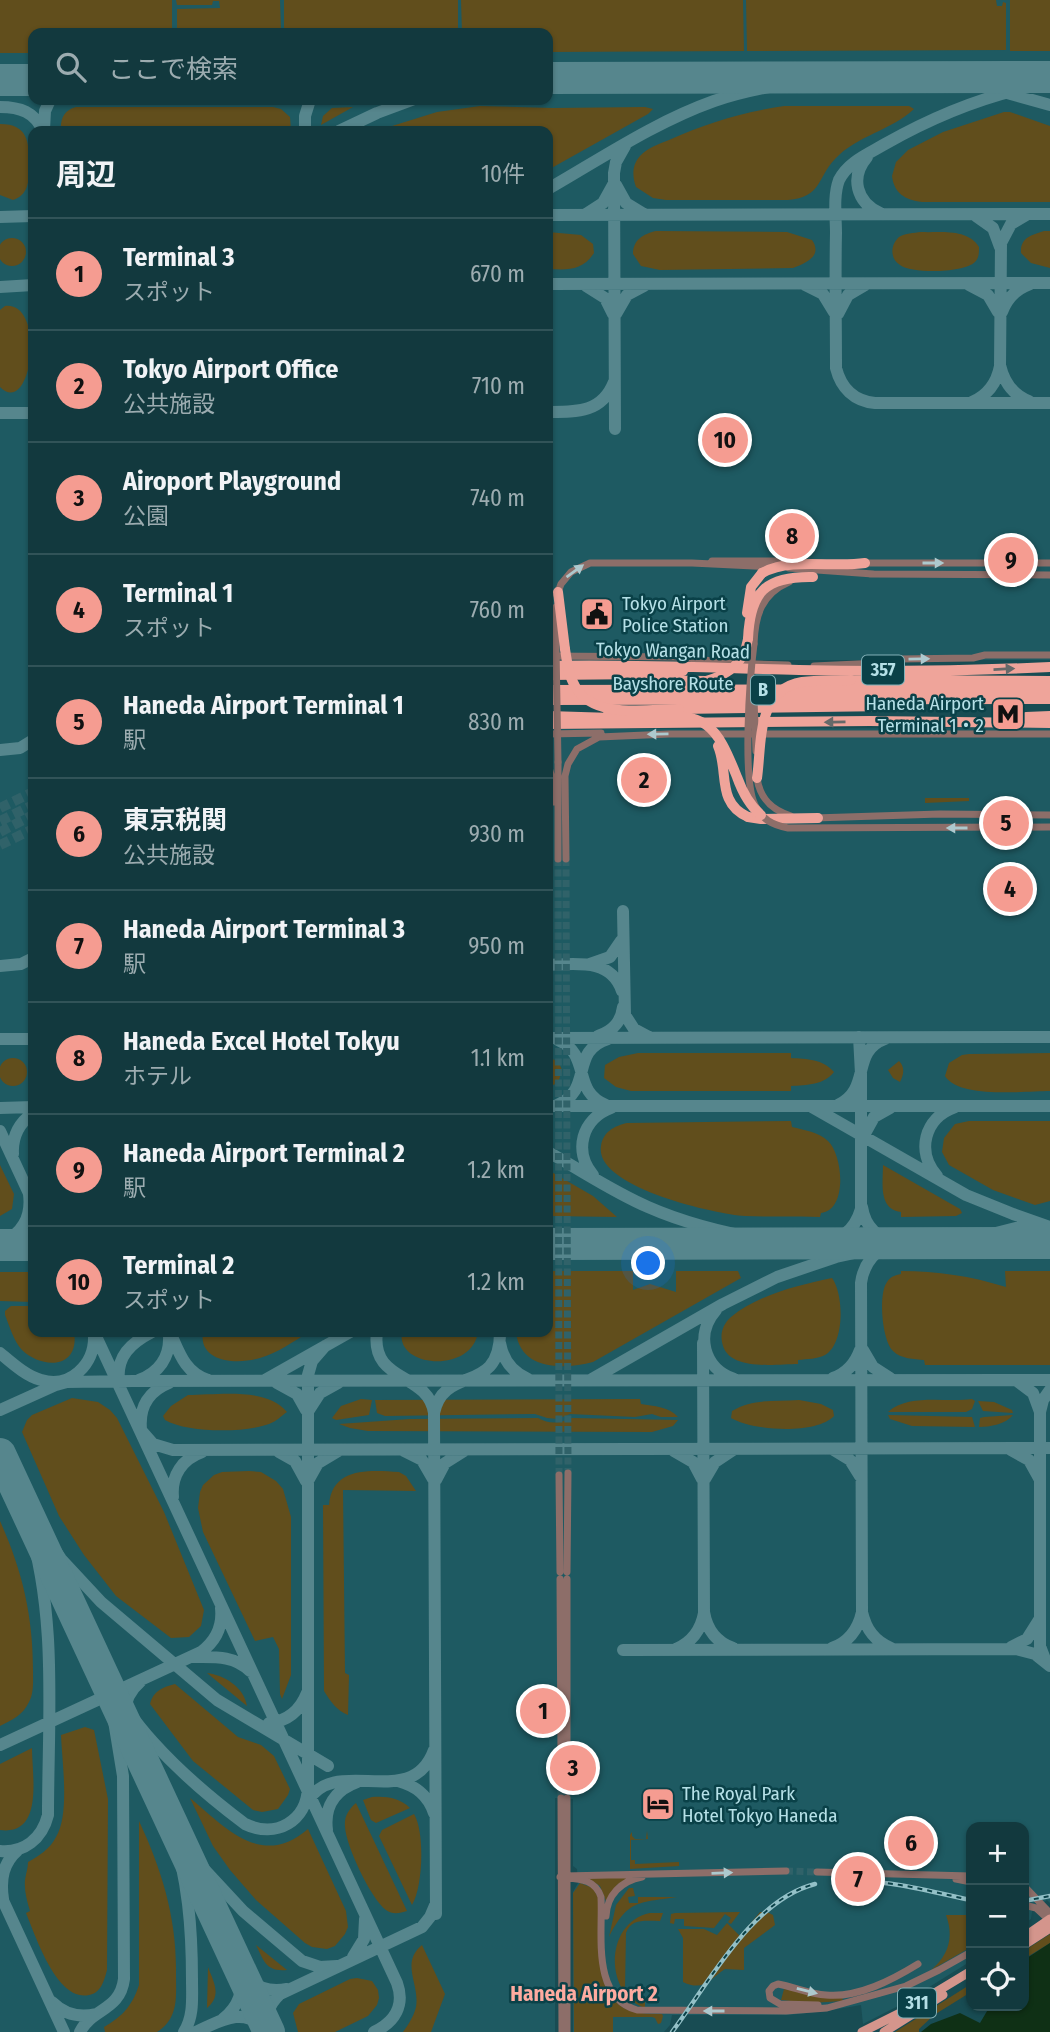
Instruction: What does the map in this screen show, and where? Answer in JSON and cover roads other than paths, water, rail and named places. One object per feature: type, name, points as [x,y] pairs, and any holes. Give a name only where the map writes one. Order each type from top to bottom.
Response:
[{"type":"highway","points":[[553,678],[632,681],[715,679],[737,666],[751,641],[748,624],[749,593],[753,582],[762,573],[781,566],[865,563]]},
{"type":"highway","points":[[748,624],[753,603],[768,585],[782,579],[813,578]]},
{"type":"highway","points":[[558,592],[561,648],[574,686],[595,705],[616,709],[847,708],[964,703],[977,700]]},
{"type":"highway","name":"Tokyo Wangan Road","points":[[553,666],[804,670],[1050,667]]},
{"type":"highway","points":[[553,678],[645,674],[715,667]]},
{"type":"highway","points":[[757,778],[763,722],[775,696],[790,685],[851,680],[1050,681]]},
{"type":"highway","name":"Bayshore Route","points":[[553,690],[1050,689]]},
{"type":"highway","name":"Bayshore Route","points":[[553,700],[1050,699]]},
{"type":"highway","points":[[553,714],[574,712],[694,723],[711,734],[720,750],[724,786],[728,800],[737,811],[748,817],[761,819],[818,818]]},
{"type":"highway","points":[[553,714],[659,722]]},
{"type":"highway","points":[[959,723],[989,718],[1050,716]]},
{"type":"highway","points":[[647,717],[689,717],[711,728],[722,741],[749,802],[761,815]]},
{"type":"highway","points":[[553,724],[1050,723]]},
{"type":"main road","points":[[1029,1934],[1050,1920]]},
{"type":"main road","points":[[1029,1940],[1050,1920]]},
{"type":"main road","name":"311","points":[[862,2032],[966,1974]]},
{"type":"main road","name":"311","points":[[884,2032],[966,1981]]},
{"type":"main road","points":[[870,2032],[891,2018]]},
{"type":"street","points":[[692,563],[736,560],[1050,563]]},
{"type":"street","points":[[558,592],[571,572],[590,563],[692,563],[873,574],[1050,575]]},
{"type":"street","points":[[873,574],[813,578],[783,585],[769,594],[759,610],[751,641],[750,786],[754,804],[761,815],[775,825],[788,828],[1050,827]]},
{"type":"street","points":[[751,641],[757,778],[764,799],[777,811],[792,816],[818,818],[935,814],[1050,815]]},
{"type":"street","points":[[558,844],[561,648]]},
{"type":"street","points":[[553,656],[680,657],[736,663],[821,666],[879,663],[899,659],[1050,655]]},
{"type":"street","points":[[553,734],[1050,734]]},
{"type":"street","points":[[553,804],[554,831],[562,859],[565,776],[570,759],[581,745],[593,738],[626,735]]},
{"type":"street","points":[[563,1474],[564,1760]]},
{"type":"street","points":[[564,1798],[567,2032]]},
{"type":"street","points":[[565,1877],[786,1871]]},
{"type":"street","points":[[817,1872],[966,1876]]},
{"type":"street","points":[[605,1969],[606,1913],[610,1898],[628,1881],[657,1874]]},
{"type":"street","points":[[938,1876],[966,1881]]},
{"type":"street","points":[[565,1877],[589,1881],[599,1891],[607,1984],[615,1997],[642,2011],[786,2011],[836,2005],[906,1986],[966,1955]]},
{"type":"street","points":[[562,2032],[565,1877]]},
{"type":"street","points":[[1029,1893],[1050,1920]]},
{"type":"street","points":[[1029,1906],[1036,1908],[1050,1920]]},
{"type":"street","points":[[836,2005],[776,2003],[770,1998],[769,1991],[778,1984],[828,1995],[852,1992],[875,1986],[918,1964]]},
{"type":"tunnel","points":[[0,808],[28,794]]},
{"type":"tunnel","points":[[0,821],[28,807]]},
{"type":"tunnel","points":[[0,832],[28,818]]},
{"type":"tunnel","points":[[0,845],[28,831]]},
{"type":"tunnel","points":[[558,859],[559,1475]]},
{"type":"tunnel","points":[[566,859],[568,1473]]},
{"type":"tunnel","points":[[561,1759],[561,1798]]},
{"type":"tunnel","points":[[567,1762],[567,1798]]},
{"type":"tunnel","points":[[786,1871],[817,1872]]},
{"type":"railway","points":[[838,1883],[889,1883],[966,1899]]},
{"type":"railway","points":[[672,2032],[717,1968],[752,1925],[771,1907],[792,1893],[815,1884]]},
{"type":"railway","points":[[1029,1900],[1050,1896]]},
{"type":"place","name":"Terminal 2","points":[[725,440]]},
{"type":"place","name":"Haneda Excel Hotel Tokyu","points":[[792,536]]},
{"type":"place","name":"Haneda Airport Terminal 2","points":[[1011,560]]},
{"type":"place","name":"Tokyo Airport Police Station","points":[[597,614]]},
{"type":"place","name":"Haneda Airport Terminal 1・2","points":[[1008,714]]},
{"type":"place","name":"Tokyo Airport Office","points":[[644,780]]},
{"type":"place","name":"Haneda Airport Terminal 1","points":[[1006,823]]},
{"type":"place","name":"Terminal 1","points":[[1010,889]]},
{"type":"place","name":"Terminal 3","points":[[543,1711]]},
{"type":"place","name":"Airoport Playground","points":[[573,1768]]},
{"type":"place","name":"The Royal Park Hotel Tokyo Haneda","points":[[658,1804]]},
{"type":"place","name":"東京税関","points":[[911,1843]]},
{"type":"place","name":"Haneda Airport Terminal 3","points":[[858,1879]]},
{"type":"district","name":"Haneda Airport 2","points":[[584,1994]]}]
